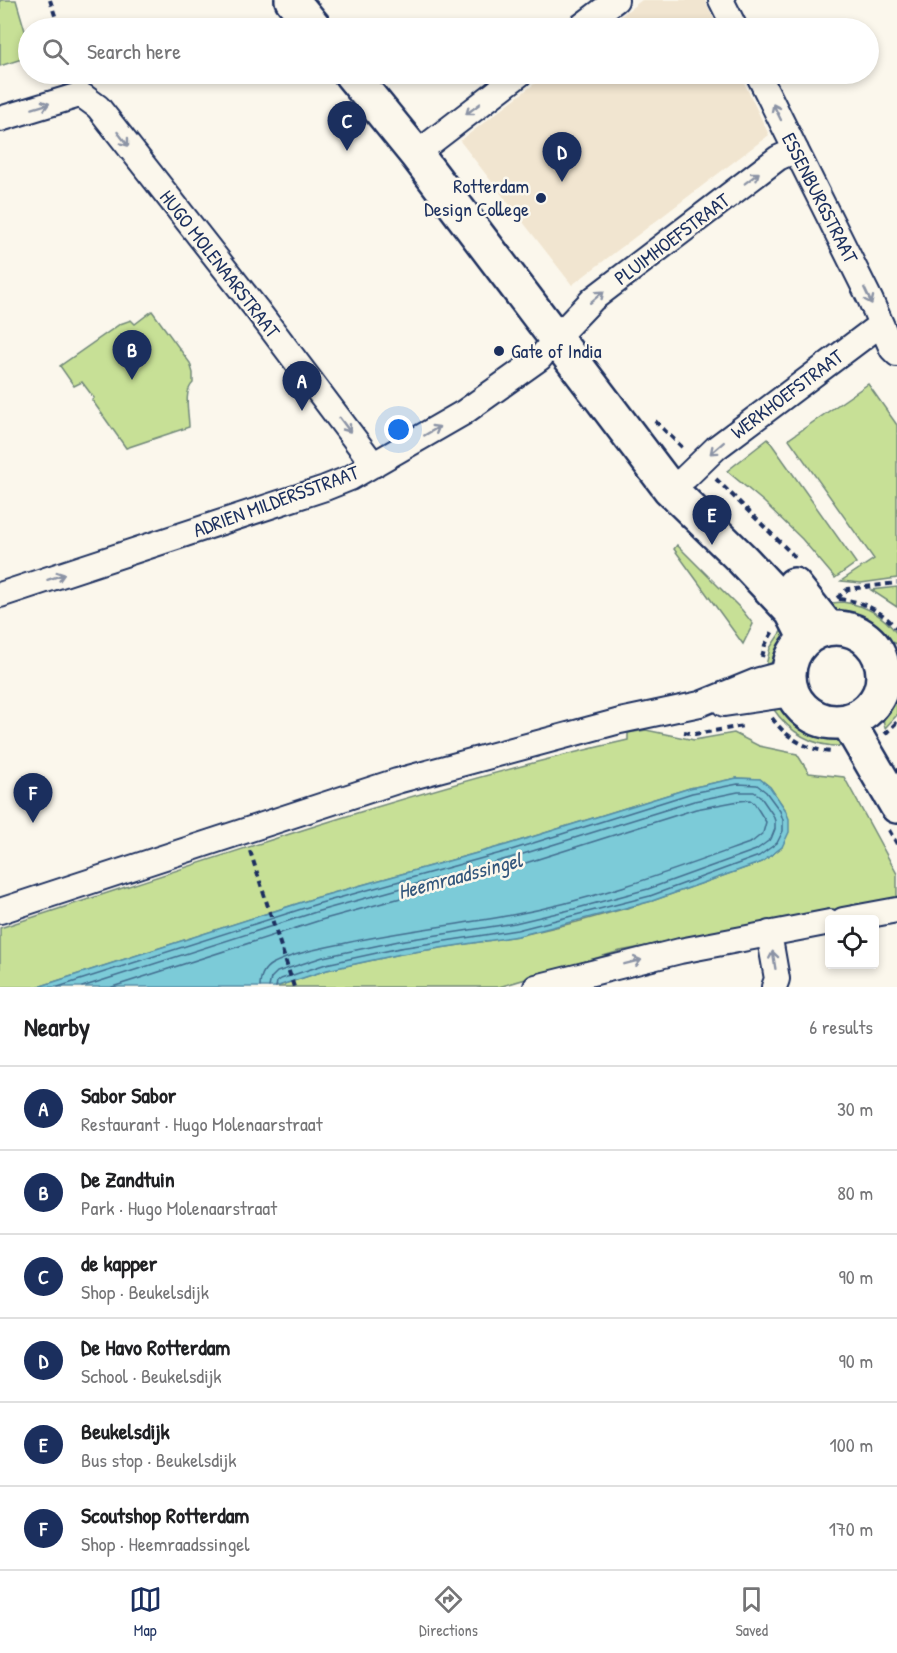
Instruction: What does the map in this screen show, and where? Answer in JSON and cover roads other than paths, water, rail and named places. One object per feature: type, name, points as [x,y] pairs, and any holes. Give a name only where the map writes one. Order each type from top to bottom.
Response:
[{"type":"main road","points":[[294,1],[307,18]]},
{"type":"main road","points":[[359,84],[416,154],[614,413],[685,477],[794,585],[824,622],[856,632],[890,656],[880,694],[854,728]]},
{"type":"main road","points":[[824,622],[791,660],[777,697],[825,722],[882,737],[897,764]]},
{"type":"main road","points":[[854,728],[897,806]]},
{"type":"street","points":[[592,18],[616,0]]},
{"type":"street","points":[[721,0],[730,18]]},
{"type":"street","points":[[416,154],[507,84]]},
{"type":"street","name":"ESSENBURGSTRAAT","points":[[763,84],[870,299],[880,324]]},
{"type":"street","name":"HUGO MOLENAARSTRAAT","points":[[0,119],[76,96],[83,96],[98,107],[258,311],[374,465]]},
{"type":"street","name":"PLUIMHOEFSTRAAT","points":[[556,338],[593,299],[778,158],[796,150]]},
{"type":"street","points":[[880,324],[892,349],[897,354]]},
{"type":"street","name":"WERKHOEFSTRAAT","points":[[685,477],[716,448],[880,324]]},
{"type":"street","name":"ADRIEN MILDERSSTRAAT","points":[[0,595],[350,478],[463,413],[540,358],[556,338]]},
{"type":"street","points":[[0,910],[398,781],[620,721],[700,704],[759,681],[777,697]]},
{"type":"street","points":[[700,704],[730,704],[777,697]]},
{"type":"street","points":[[870,915],[897,910]]},
{"type":"street","points":[[536,987],[680,951],[825,923]]},
{"type":"street","points":[[770,933],[777,979],[774,987]]},
{"type":"water","name":"Heemraadssingel","points":[[737,778],[760,779],[770,787],[785,809],[789,819],[789,832],[782,847],[762,862],[652,901],[518,936],[401,954],[327,970],[275,987],[38,987],[315,898],[506,845],[690,788]]},
{"type":"place","name":"de kapper","points":[[347,151]]},
{"type":"place","name":"De Havo Rotterdam","points":[[562,182]]},
{"type":"place","name":"Rotterdam Design College","points":[[541,198]]},
{"type":"place","name":"Gate of India","points":[[499,351]]},
{"type":"place","name":"De Zandtuin","points":[[132,380]]},
{"type":"place","name":"Sabor Sabor","points":[[302,411]]},
{"type":"place","name":"Beukelsdijk","points":[[712,545]]},
{"type":"place","name":"Scoutshop Rotterdam","points":[[33,823]]}]
